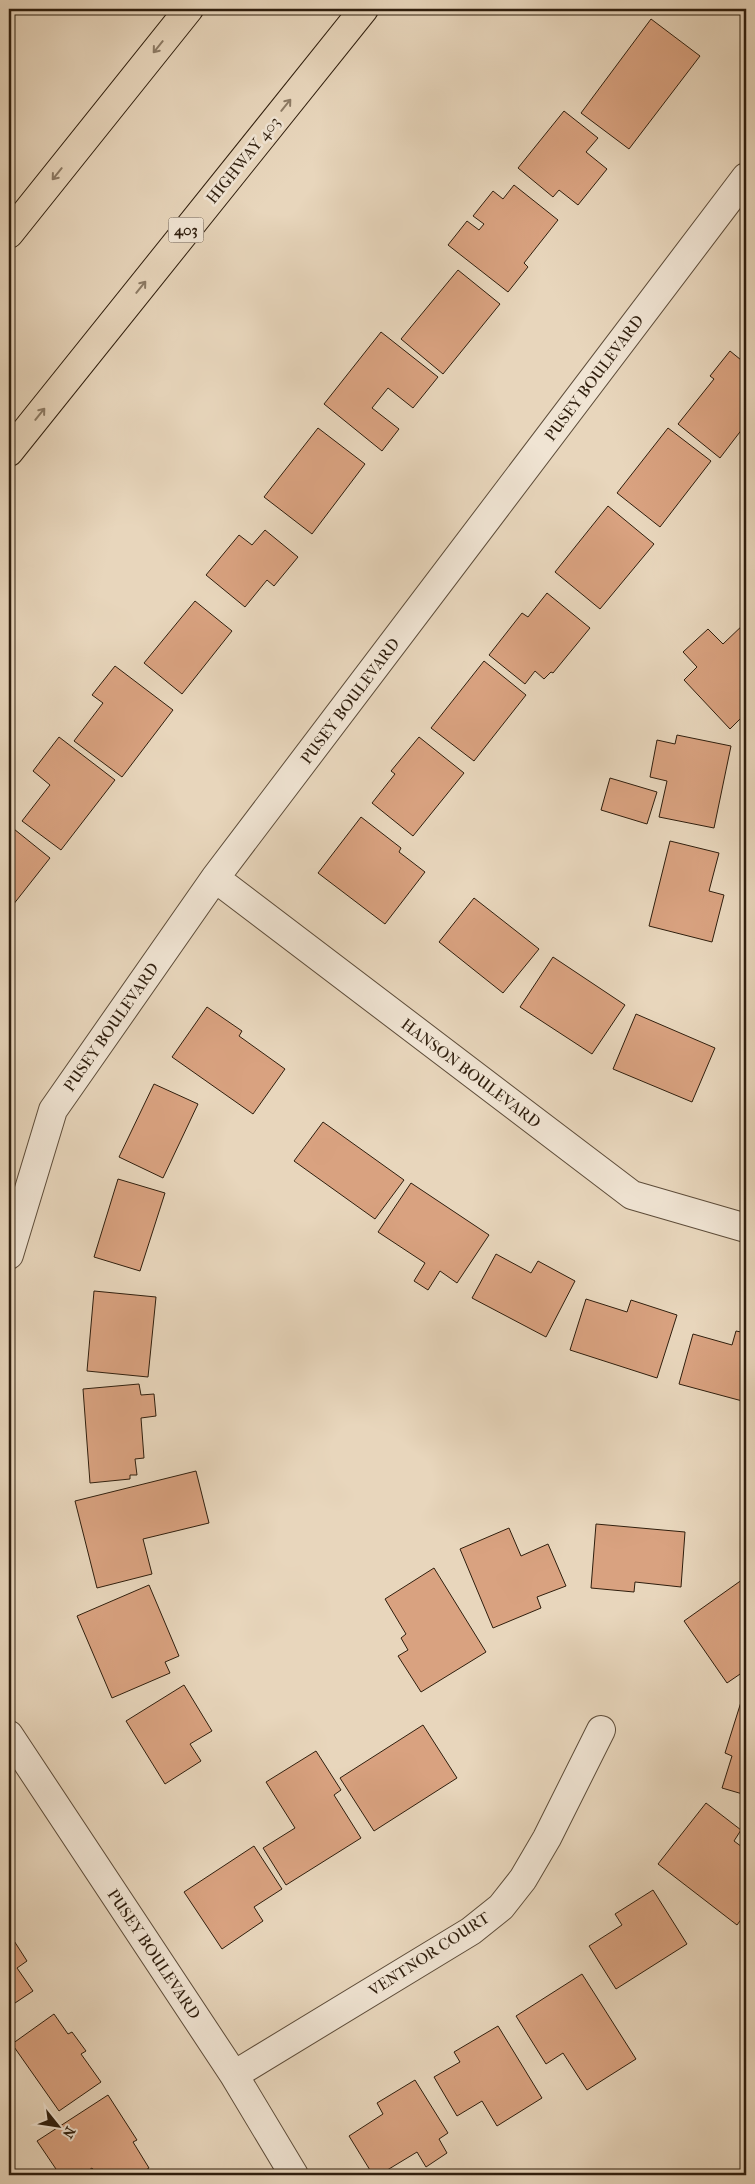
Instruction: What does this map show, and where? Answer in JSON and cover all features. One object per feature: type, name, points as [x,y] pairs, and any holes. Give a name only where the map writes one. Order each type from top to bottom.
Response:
[{"type":"highway","points":[[9,234],[189,9]]},
{"type":"highway","name":"HIGHWAY 403","points":[[9,452],[364,9]]},
{"type":"street","name":"PUSEY BOULEVARD","points":[[9,1254],[52,1110],[215,878],[746,177]]},
{"type":"street","name":"HANSON BOULEVARD","points":[[215,878],[632,1195],[746,1228]]},
{"type":"street","name":"VENTNOR COURT","points":[[234,2075],[471,1931],[502,1907],[523,1879],[547,1838],[601,1730]]},
{"type":"street","name":"PUSEY BOULEVARD","points":[[9,1735],[234,2075],[294,2175]]},
{"type":"building","points":[[651,19],[700,56],[629,149],[581,113]]},
{"type":"building","points":[[564,111],[598,138],[586,152],[607,169],[578,205],[559,190],[553,197],[518,168]]},
{"type":"building","points":[[514,185],[558,220],[524,263],[528,267],[508,292],[448,245],[467,221],[479,230],[484,224],[473,216],[493,191],[503,199]]},
{"type":"building","points":[[458,270],[500,304],[443,374],[401,339]]},
{"type":"building","points":[[381,332],[438,377],[413,408],[388,388],[372,408],[399,429],[382,451],[324,404]]},
{"type":"building","points":[[730,351],[746,364],[746,424],[720,458],[678,424],[714,379],[710,376]]},
{"type":"building","points":[[318,428],[365,464],[312,534],[264,497]]},
{"type":"building","points":[[668,428],[711,461],[660,527],[617,493]]},
{"type":"building","points":[[608,506],[654,544],[600,609],[555,572]]},
{"type":"building","points":[[265,530],[298,557],[274,586],[267,580],[245,607],[206,575],[239,535],[252,545]]},
{"type":"building","points":[[547,593],[590,628],[553,673],[551,672],[544,679],[535,671],[525,684],[489,655],[522,613],[528,617]]},
{"type":"building","points":[[195,601],[232,631],[182,694],[144,663]]},
{"type":"building","points":[[746,622],[746,713],[730,729],[684,680],[697,667],[683,652],[708,629],[723,644]]},
{"type":"building","points":[[484,661],[526,695],[474,761],[431,728]]},
{"type":"building","points":[[115,666],[173,710],[122,777],[74,741],[103,703],[92,695]]},
{"type":"building","points":[[677,735],[731,746],[714,828],[659,817],[667,781],[650,777],[657,740],[675,744]]},
{"type":"building","points":[[59,737],[115,780],[61,850],[22,821],[50,785],[33,771]]},
{"type":"building","points":[[419,737],[464,773],[413,836],[372,803],[395,774],[391,771]]},
{"type":"building","points":[[610,778],[657,792],[647,824],[601,810]]},
{"type":"building","points":[[361,817],[401,848],[399,852],[425,872],[385,924],[318,873]]},
{"type":"building","points":[[9,825],[50,858],[9,910]]},
{"type":"building","points":[[670,841],[719,853],[709,891],[724,895],[712,942],[649,926]]},
{"type":"building","points":[[474,898],[539,949],[503,993],[439,942]]},
{"type":"building","points":[[553,957],[625,1005],[592,1054],[520,1007]]},
{"type":"building","points":[[207,1007],[242,1031],[239,1036],[285,1069],[253,1114],[172,1057]]},
{"type":"building","points":[[636,1014],[715,1048],[692,1102],[613,1069]]},
{"type":"building","points":[[154,1084],[198,1104],[163,1178],[119,1157]]},
{"type":"building","points":[[323,1122],[404,1180],[375,1219],[294,1161]]},
{"type":"building","points":[[118,1179],[165,1193],[140,1271],[94,1257]]},
{"type":"building","points":[[411,1183],[489,1235],[457,1283],[440,1271],[428,1290],[414,1281],[425,1263],[378,1232]]},
{"type":"building","points":[[496,1254],[531,1273],[538,1261],[575,1281],[546,1337],[472,1298]]},
{"type":"building","points":[[94,1291],[156,1297],[148,1377],[87,1371]]},
{"type":"building","points":[[586,1299],[627,1312],[631,1300],[677,1315],[657,1378],[570,1350]]},
{"type":"building","points":[[736,1331],[746,1333],[746,1402],[679,1384],[693,1334],[732,1345]]},
{"type":"building","points":[[139,1384],[141,1395],[154,1394],[156,1416],[141,1418],[144,1458],[135,1459],[137,1475],[130,1475],[130,1479],[90,1483],[83,1389]]},
{"type":"building","points":[[196,1471],[209,1523],[143,1539],[152,1574],[97,1588],[75,1501]]},
{"type":"building","points":[[596,1524],[685,1532],[681,1587],[635,1582],[634,1592],[591,1588]]},
{"type":"building","points":[[509,1528],[521,1556],[548,1544],[566,1586],[537,1597],[541,1608],[493,1628],[460,1549]]},
{"type":"building","points":[[434,1568],[486,1652],[421,1692],[398,1656],[408,1650],[401,1638],[406,1634],[385,1599]]},
{"type":"building","points":[[746,1577],[746,1670],[727,1683],[684,1621]]},
{"type":"building","points":[[149,1585],[179,1656],[165,1662],[170,1673],[112,1698],[77,1616]]},
{"type":"building","points":[[184,1685],[212,1731],[190,1744],[201,1761],[165,1784],[126,1721]]},
{"type":"building","points":[[741,1702],[746,1704],[746,1795],[722,1788],[732,1756],[725,1753]]},
{"type":"building","points":[[423,1725],[457,1778],[374,1831],[340,1778]]},
{"type":"building","points":[[316,1751],[341,1790],[334,1795],[361,1838],[286,1885],[263,1848],[295,1828],[266,1782]]},
{"type":"building","points":[[706,1803],[741,1830],[734,1841],[746,1850],[743,1858],[746,1860],[746,1913],[737,1925],[658,1864]]},
{"type":"building","points":[[254,1846],[282,1889],[254,1907],[263,1921],[222,1949],[184,1892]]},
{"type":"building","points":[[653,1890],[687,1944],[616,1989],[589,1946],[622,1925],[615,1914]]},
{"type":"building","points":[[9,1933],[27,1961],[17,1968],[33,1991],[9,2007]]},
{"type":"building","points":[[582,1974],[636,2059],[587,2090],[563,2053],[546,2064],[516,2016]]},
{"type":"building","points":[[54,2014],[68,2034],[72,2032],[86,2051],[81,2054],[101,2082],[59,2111],[12,2044]]},
{"type":"building","points":[[498,2026],[542,2098],[497,2126],[482,2101],[457,2116],[434,2077],[460,2062],[454,2052]]},
{"type":"building","points":[[415,2080],[448,2133],[439,2139],[447,2153],[426,2167],[417,2152],[379,2175],[373,2175],[349,2136],[383,2114],[377,2103]]},
{"type":"building","points":[[108,2095],[137,2140],[133,2142],[149,2168],[138,2175],[97,2175],[92,2168],[81,2175],[60,2175],[37,2141]]}]
